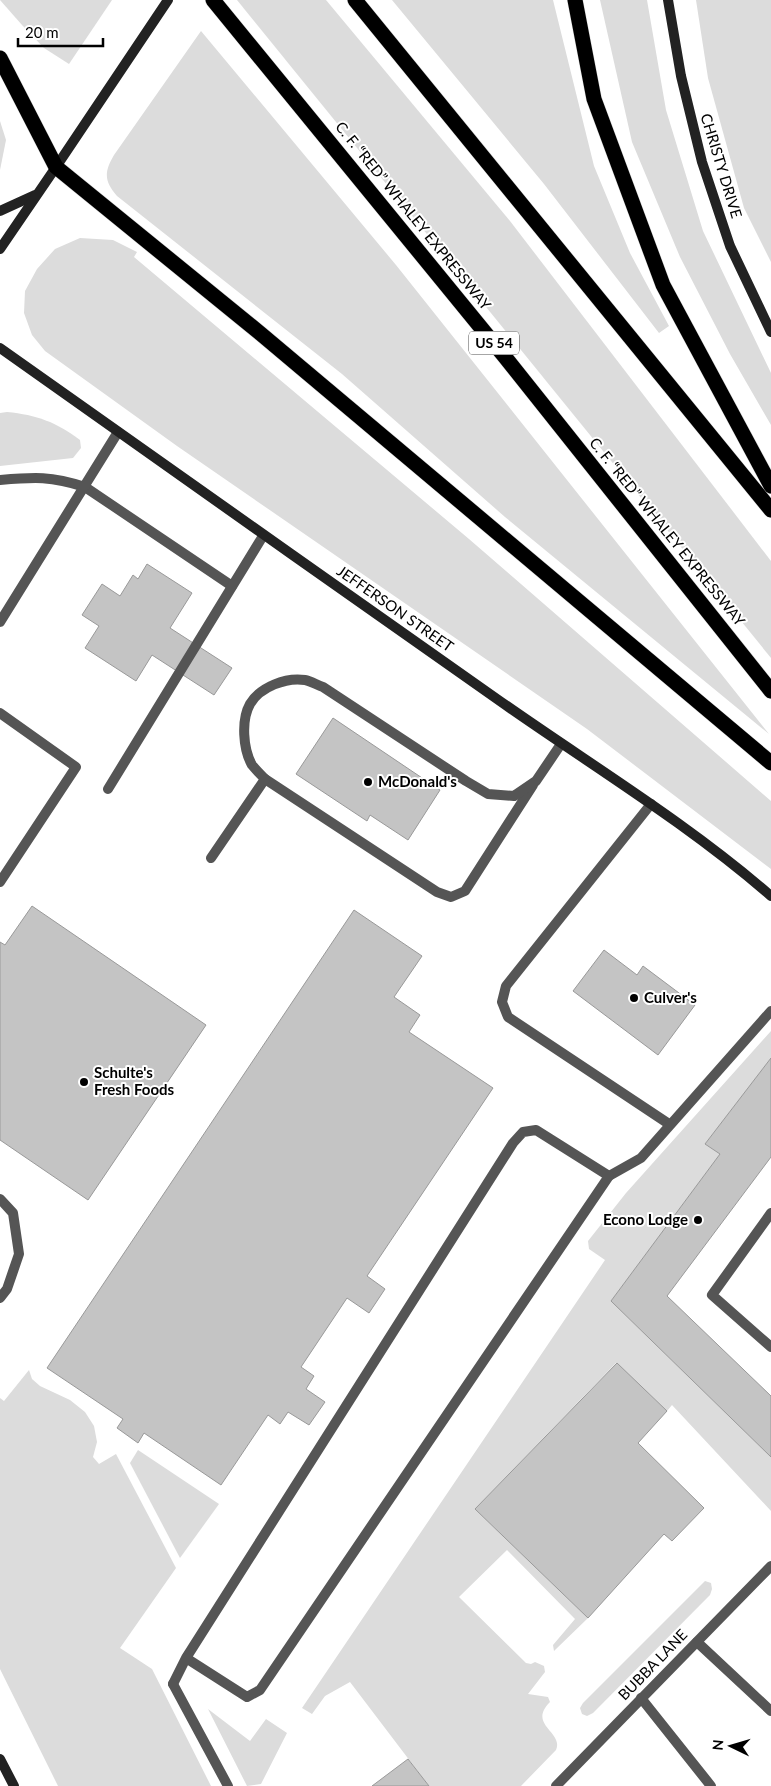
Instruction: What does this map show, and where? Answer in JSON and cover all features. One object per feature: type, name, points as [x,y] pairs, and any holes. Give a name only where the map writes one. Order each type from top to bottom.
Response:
[{"type":"highway","name":"C. F. “RED” WHALEY EXPRESSWAY","points":[[213,0],[499,349],[771,690]]},
{"type":"highway","points":[[355,0],[771,510]]},
{"type":"highway","points":[[575,0],[594,99],[663,285],[771,486]]},
{"type":"highway","points":[[0,58],[56,167],[261,334],[771,764]]},
{"type":"street","points":[[0,249],[168,0]]},
{"type":"street","name":"CHRISTY DRIVE","points":[[668,0],[681,76],[702,162],[730,246],[771,332]]},
{"type":"street","points":[[0,211],[37,194]]},
{"type":"street","name":"JEFFERSON STREET","points":[[0,348],[263,536],[561,744],[651,804],[737,866],[771,896]]},
{"type":"street","points":[[0,622],[118,432]]},
{"type":"street","points":[[0,480],[34,477],[60,479],[84,487],[232,586]]},
{"type":"street","points":[[108,788],[263,536]]},
{"type":"street","points":[[536,781],[514,796],[488,794],[323,687],[305,680],[287,681],[268,687],[250,704],[244,726],[245,748],[252,765],[265,780],[437,892],[451,897],[465,891],[561,744]]},
{"type":"street","points":[[0,713],[76,767],[0,882]]},
{"type":"street","points":[[212,858],[265,780]]},
{"type":"street","points":[[651,804],[506,986],[502,1002],[508,1017],[669,1124]]},
{"type":"street","points":[[186,1658],[247,1697],[260,1690],[609,1176],[641,1158],[669,1124],[771,1011]]},
{"type":"street","points":[[228,1786],[172,1684],[186,1658],[514,1143],[524,1132],[536,1130],[609,1176]]},
{"type":"street","points":[[0,1199],[13,1213],[19,1254],[7,1289],[0,1298]]},
{"type":"street","points":[[771,1213],[712,1295],[771,1347]]},
{"type":"street","name":"BUBBA LANE","points":[[556,1786],[771,1566]]},
{"type":"street","points":[[697,1642],[771,1711]]},
{"type":"street","points":[[642,1698],[710,1786]]},
{"type":"street","points":[[0,1759],[14,1786]]},
{"type":"shaded area","points":[[0,0],[112,0],[69,64],[44,48]]},
{"type":"shaded area","points":[[237,0],[326,0],[510,221],[771,561],[771,658]]},
{"type":"shaded area","points":[[392,0],[553,0],[594,166],[630,253],[669,326],[659,333],[544,184]]},
{"type":"shaded area","points":[[600,0],[647,0],[666,110],[703,231],[771,373],[771,425],[730,354],[680,257],[632,142]]},
{"type":"shaded area","points":[[696,0],[771,0],[771,262],[744,208],[708,78]]},
{"type":"shaded area","points":[[201,31],[396,265],[769,734],[505,517],[342,374],[117,196],[108,181],[108,166]]},
{"type":"shaded area","points":[[0,121],[6,140],[0,170]]},
{"type":"shaded area","points":[[80,238],[113,240],[137,252],[134,257],[469,539],[771,801],[771,869],[587,729],[177,446],[45,351],[32,335],[24,313],[25,291],[37,269],[55,249]]},
{"type":"shaded area","points":[[7,412],[37,417],[63,428],[80,440],[81,448],[73,458],[0,466],[0,413]]},
{"type":"shaded area","points":[[771,1031],[771,1058],[705,1144],[720,1154],[611,1301],[771,1457],[771,1511],[672,1405],[667,1411],[616,1363],[475,1509],[588,1618],[554,1651],[553,1645],[575,1619],[507,1550],[459,1597],[526,1663],[531,1664],[535,1662],[544,1666],[545,1672],[528,1694],[548,1697],[550,1702],[544,1710],[542,1717],[555,1738],[556,1750],[521,1786],[429,1786],[350,1682],[325,1696],[312,1714],[302,1708],[605,1260],[589,1249],[588,1241],[626,1193]]},
{"type":"shaded area","points":[[29,1370],[32,1379],[40,1386],[70,1400],[85,1412],[94,1426],[97,1442],[93,1457],[99,1464],[116,1454],[176,1568],[120,1648],[152,1669],[211,1786],[58,1786],[0,1669],[0,1398],[4,1401]]},
{"type":"shaded area","points":[[138,1450],[219,1504],[180,1558],[130,1463]]},
{"type":"shaded area","points":[[705,1581],[711,1583],[710,1595],[593,1713],[587,1716],[582,1714],[580,1708],[583,1703]]},
{"type":"shaded area","points":[[208,1709],[250,1741],[266,1719],[287,1733],[261,1784],[247,1786]]},
{"type":"building","points":[[147,564],[192,593],[170,628],[232,668],[214,695],[152,655],[136,681],[85,648],[99,626],[82,615],[102,584],[120,596],[133,575],[138,579]]},
{"type":"building","name":"McDonald's","points":[[333,718],[440,790],[408,840],[370,815],[367,821],[296,774]]},
{"type":"building","name":"Schulte's Fresh Foods","points":[[32,906],[206,1025],[88,1200],[0,1140],[0,942],[5,945]]},
{"type":"building","points":[[354,910],[422,956],[394,997],[420,1015],[409,1032],[493,1088],[367,1276],[385,1289],[369,1313],[347,1298],[301,1367],[314,1376],[306,1389],[325,1402],[309,1425],[288,1412],[280,1424],[268,1415],[221,1485],[144,1433],[138,1443],[117,1428],[123,1419],[47,1368]]},
{"type":"building","name":"Culver's","points":[[604,950],[637,975],[643,966],[695,1005],[658,1055],[573,991]]},
{"type":"building","name":"Econo Lodge","points":[[771,1058],[771,1157],[667,1296],[771,1396],[771,1457],[611,1301],[720,1154],[705,1144]]},
{"type":"building","points":[[617,1363],[667,1411],[638,1443],[704,1508],[672,1541],[664,1534],[588,1618],[475,1509]]},
{"type":"building","points":[[408,1759],[429,1786],[372,1786]]},
{"type":"place","name":"McDonald's","points":[[368,782]]},
{"type":"place","name":"Culver's","points":[[634,998]]},
{"type":"place","name":"Schulte's Fresh Foods","points":[[84,1082]]},
{"type":"place","name":"Econo Lodge","points":[[698,1220]]}]
